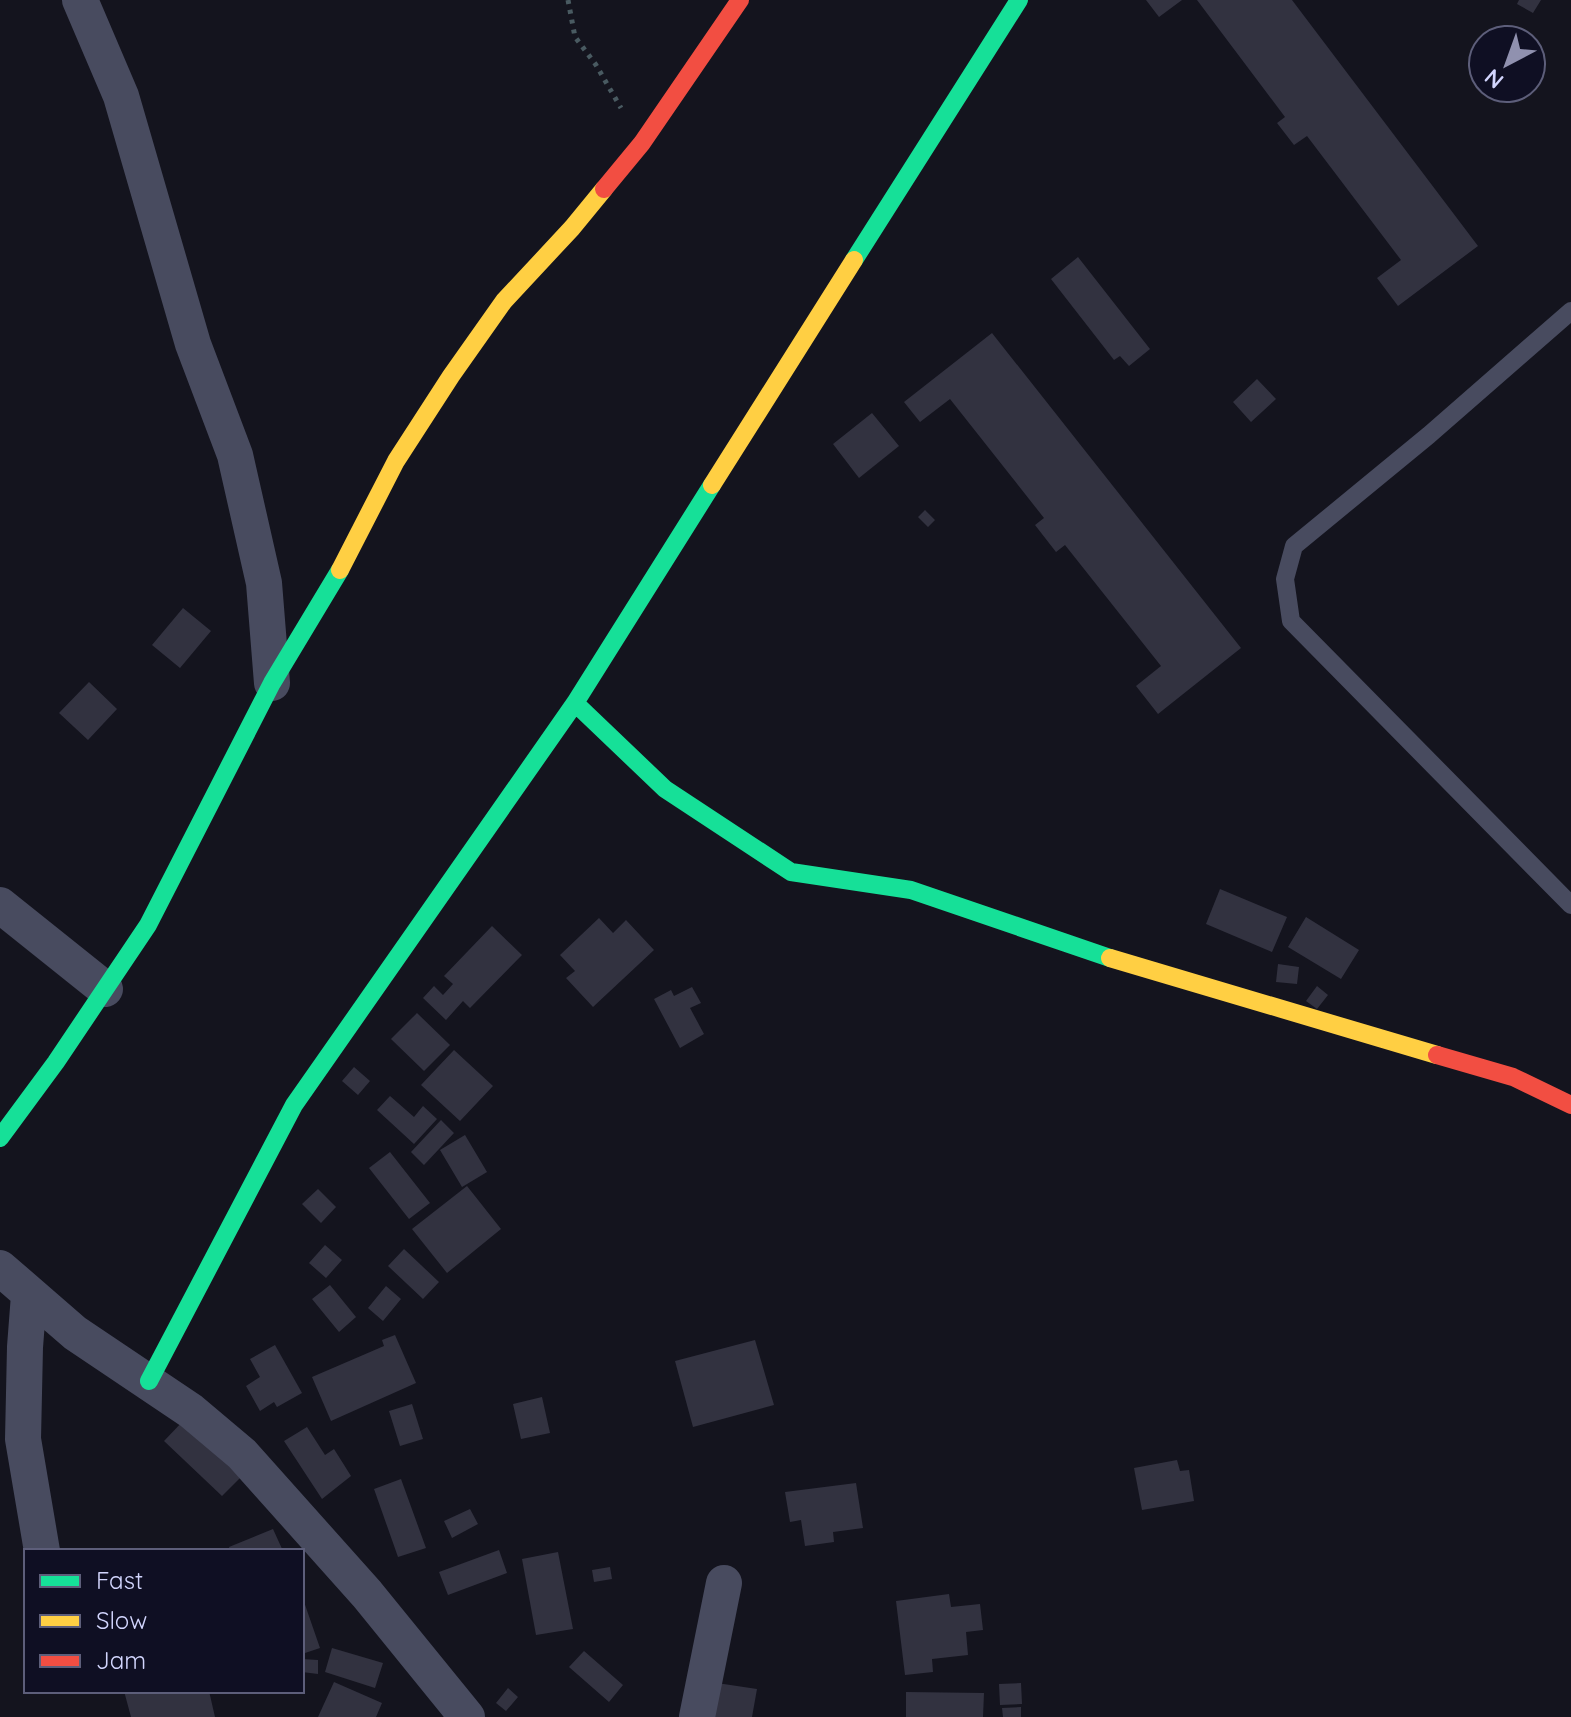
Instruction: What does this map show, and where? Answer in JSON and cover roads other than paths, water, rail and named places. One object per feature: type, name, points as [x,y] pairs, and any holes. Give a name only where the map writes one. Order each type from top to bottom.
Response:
[{"type":"street","points":[[80,0],[121,96],[193,344],[235,455],[264,583],[272,683]]},
{"type":"street","points":[[0,1138],[56,1062],[155,913],[272,683],[328,593],[396,461],[451,376],[504,301],[572,228],[642,143],[740,0]]},
{"type":"street","points":[[149,1381],[294,1105],[575,703],[1019,0]]},
{"type":"street","points":[[575,703],[665,789],[791,872],[911,890],[1095,954],[1513,1077],[1571,1105]]},
{"type":"street","points":[[0,905],[105,989]]},
{"type":"street","points":[[0,1268],[75,1333],[191,1411],[242,1454],[367,1594],[467,1717]]},
{"type":"street","points":[[29,1295],[23,1439],[42,1549]]},
{"type":"street","points":[[697,1717],[724,1583]]},
{"type":"lane","points":[[1571,311],[1429,435],[1294,546],[1285,579],[1291,621],[1571,905]]}]
